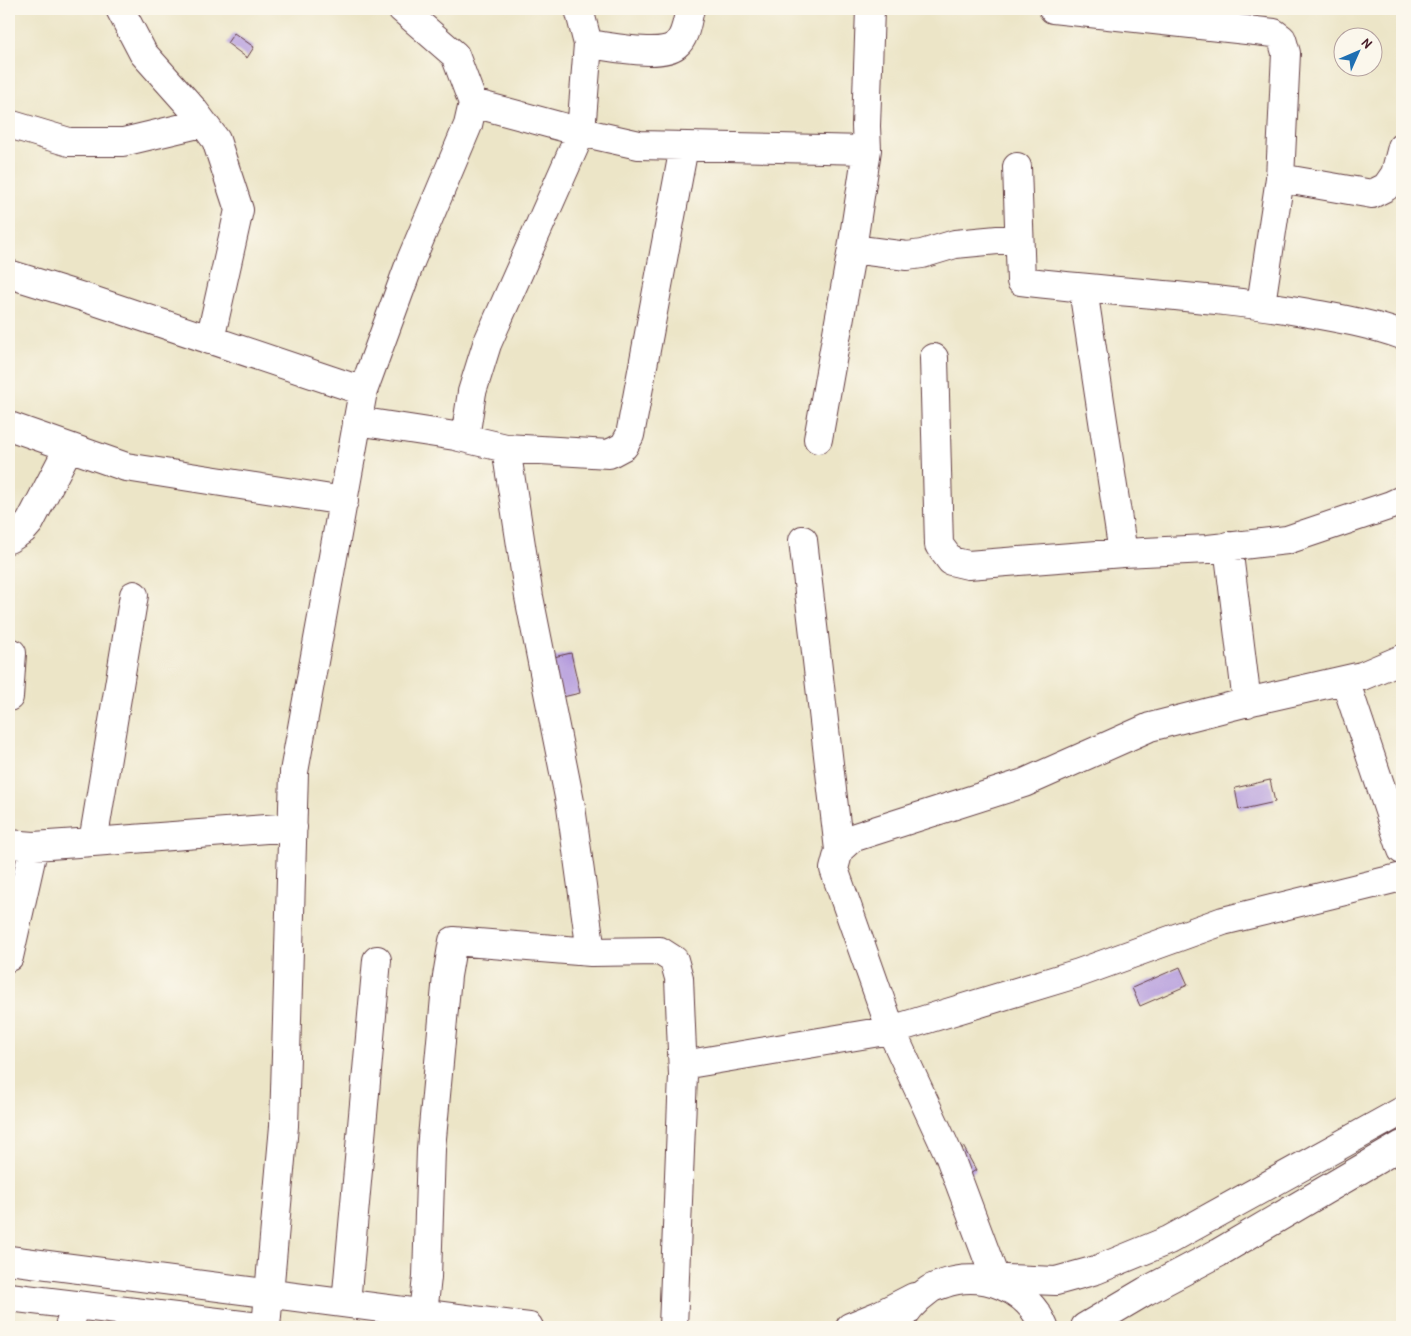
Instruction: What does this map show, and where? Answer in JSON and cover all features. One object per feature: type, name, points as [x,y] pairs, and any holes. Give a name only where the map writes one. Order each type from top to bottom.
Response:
[{"type":"street","points":[[120,9],[143,53],[192,108],[216,140],[239,210],[210,340]]},
{"type":"street","points":[[266,1327],[284,1126],[294,772],[363,391],[411,260],[468,125],[474,103],[455,55],[402,9]]},
{"type":"street","points":[[465,438],[472,392],[487,344],[581,132],[588,44],[579,9]]},
{"type":"street","points":[[588,44],[654,52],[667,50],[677,44],[684,35],[690,9]]},
{"type":"street","points":[[818,439],[852,249],[867,150],[866,126],[870,9]]},
{"type":"street","points":[[1057,9],[1274,33],[1282,39],[1286,53],[1280,178],[1261,304]]},
{"type":"street","points":[[474,103],[581,132],[639,145],[867,150]]},
{"type":"street","points":[[9,124],[69,142],[123,142],[203,123]]},
{"type":"street","points":[[357,421],[465,438],[506,448],[608,454],[624,446],[630,435],[684,147]]},
{"type":"street","points":[[1280,178],[1372,194],[1386,187],[1395,174],[1402,147]]},
{"type":"street","points":[[1017,167],[1021,281],[1083,289],[1261,304],[1357,321],[1402,335]]},
{"type":"street","points":[[852,249],[907,256],[922,254],[955,244],[1020,238]]},
{"type":"street","points":[[9,274],[84,297],[363,391]]},
{"type":"street","points":[[1083,289],[1122,552]]},
{"type":"street","points":[[934,358],[939,546],[951,562],[968,565],[1287,540],[1402,500]]},
{"type":"street","points":[[9,426],[126,467],[344,501]]},
{"type":"street","points":[[9,539],[23,530],[30,522],[69,447]]},
{"type":"street","points":[[506,448],[529,597],[571,807],[591,952]]},
{"type":"street","points":[[803,540],[839,850],[834,869],[891,1030],[949,1155],[986,1278],[1024,1298],[1040,1317],[1044,1327]]},
{"type":"street","points":[[1228,546],[1247,703]]},
{"type":"street","points":[[93,842],[134,595]]},
{"type":"street","points":[[9,697],[12,653]]},
{"type":"street","points":[[839,850],[852,838],[1024,783],[1150,728],[1362,676],[1402,659]]},
{"type":"street","points":[[1345,680],[1402,850]]},
{"type":"street","points":[[9,957],[21,845],[93,842],[293,827]]},
{"type":"street","points":[[683,1065],[891,1030],[1079,972],[1223,922],[1402,876]]},
{"type":"street","points":[[423,1314],[428,1277],[431,1149],[447,976],[453,941],[591,952],[660,951],[674,960],[678,978],[683,1065],[673,1327]]},
{"type":"street","points":[[346,1303],[377,960]]},
{"type":"street","points":[[850,1327],[953,1280],[986,1278],[1056,1281],[1096,1270],[1169,1240],[1402,1111]]},
{"type":"street","points":[[1085,1327],[1146,1291],[1218,1253],[1402,1145]]},
{"type":"street","points":[[9,1260],[529,1327]]},
{"type":"street","points":[[896,1327],[911,1305],[930,1289]]},
{"type":"street","points":[[9,1297],[72,1316],[259,1327]]},
{"type":"building","points":[[234,33],[254,47],[247,58],[227,43]]},
{"type":"building","points":[[571,653],[580,693],[554,699],[545,659]]},
{"type":"building","points":[[1270,780],[1275,802],[1239,810],[1235,788]]},
{"type":"building","points":[[1180,967],[1188,985],[1140,1006],[1132,988]]},
{"type":"building","points":[[963,1146],[976,1170],[962,1179],[948,1155]]}]
